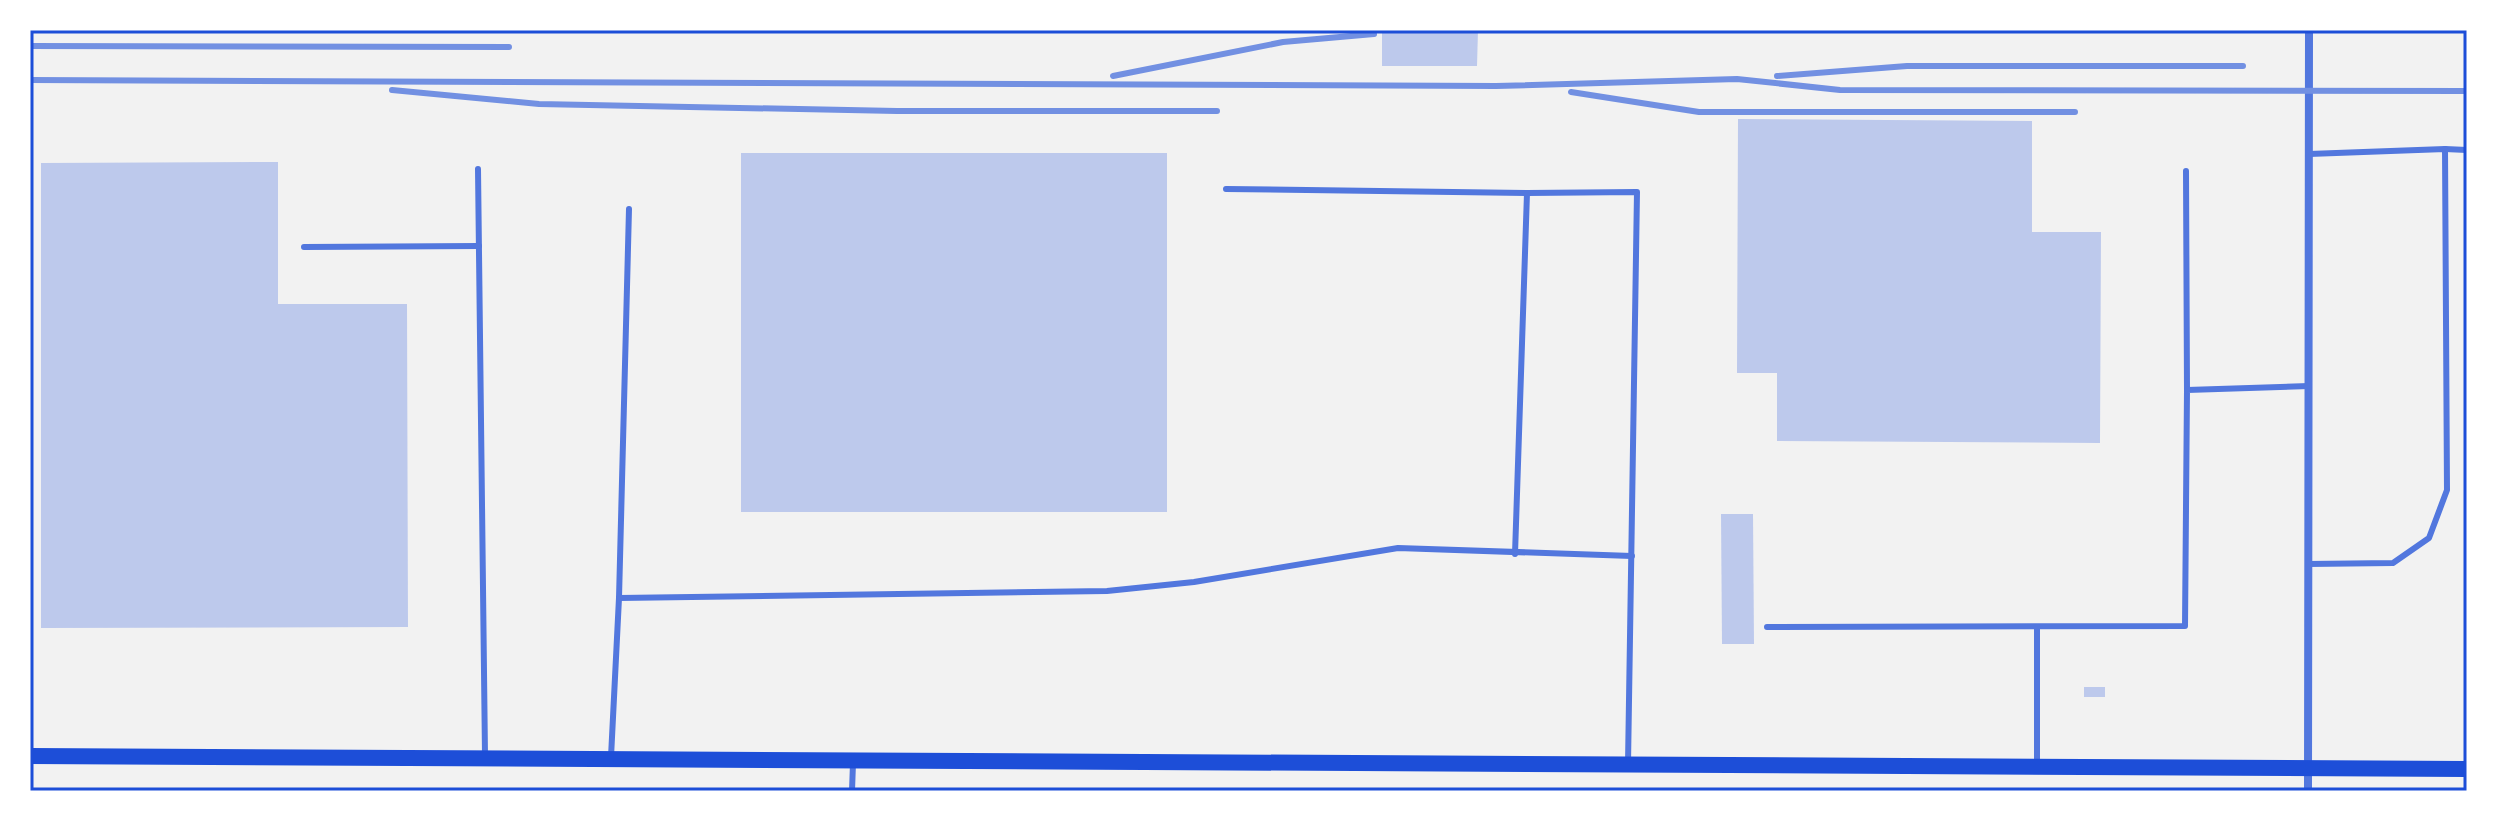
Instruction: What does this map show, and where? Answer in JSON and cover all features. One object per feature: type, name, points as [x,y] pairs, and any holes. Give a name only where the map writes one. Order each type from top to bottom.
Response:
[{"type":"main road","points":[[30,756],[2467,769]]},
{"type":"street","points":[[2308,791],[2309,30]]},
{"type":"lane","points":[[2308,564],[2393,563],[2429,538],[2447,490],[2445,149]]},
{"type":"lane","points":[[2309,154],[2467,150]]},
{"type":"lane","points":[[478,169],[485,759]]},
{"type":"lane","points":[[1767,627],[2185,626],[2186,171]]},
{"type":"lane","points":[[1226,189],[1637,192],[1628,764]]},
{"type":"lane","points":[[1515,554],[1527,193]]},
{"type":"lane","points":[[610,760],[619,598],[629,209]]},
{"type":"lane","points":[[304,247],[479,246]]},
{"type":"lane","points":[[2187,390],[2309,386]]},
{"type":"lane","points":[[619,598],[1107,591],[1194,582],[1398,548],[1632,556]]},
{"type":"lane","points":[[2037,627],[2037,766]]},
{"type":"lane","points":[[852,791],[853,761]]},
{"type":"building","points":[[1382,30],[1478,30],[1477,66],[1382,66]]},
{"type":"building","points":[[1738,119],[2032,121],[2032,232],[2101,232],[2100,443],[1777,441],[1777,373],[1737,373]]},
{"type":"building","points":[[741,153],[1167,153],[1167,512],[741,512]]},
{"type":"building","points":[[278,162],[278,304],[407,304],[408,627],[41,628],[41,163]]},
{"type":"building","points":[[1721,514],[1753,514],[1754,644],[1722,644]]},
{"type":"building","points":[[2084,687],[2105,687],[2105,697],[2084,697]]},
{"type":"railway","points":[[1113,76],[1283,42],[1374,34]]},
{"type":"railway","points":[[30,46],[509,47]]},
{"type":"railway","points":[[1777,76],[1907,66],[2243,66]]},
{"type":"railway","points":[[30,80],[1496,86],[1737,79],[1840,90],[2467,91]]},
{"type":"railway","points":[[392,90],[539,104],[897,111],[1217,111]]},
{"type":"railway","points":[[1571,92],[1699,112],[2075,112]]}]
